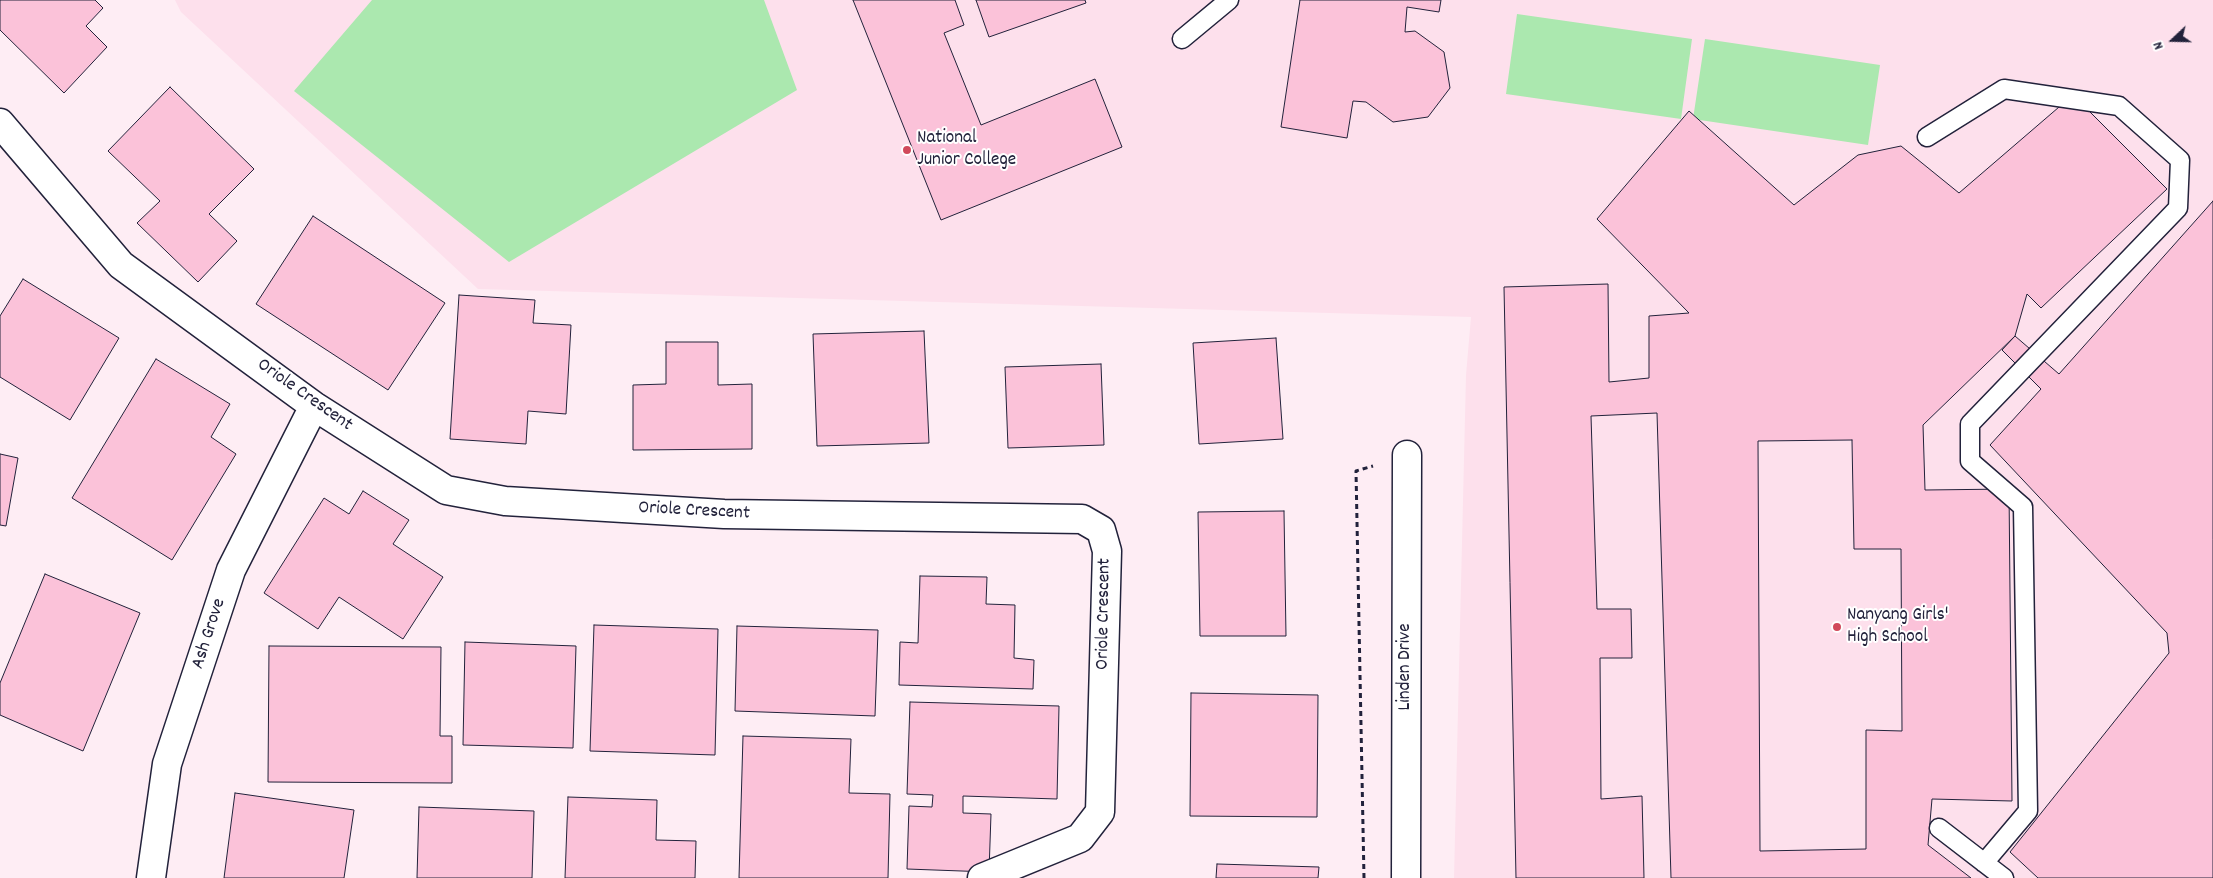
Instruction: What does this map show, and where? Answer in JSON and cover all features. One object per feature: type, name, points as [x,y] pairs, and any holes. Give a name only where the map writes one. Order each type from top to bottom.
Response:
[{"type":"street","name":"Oriole Crescent","points":[[0,123],[121,265],[314,406],[446,490],[505,501],[724,514],[1082,519],[1101,530],[1107,552],[1100,812],[1080,838],[982,878]]},
{"type":"street","name":"Ash Grove","points":[[151,878],[167,764],[230,570],[314,406]]},
{"type":"street","name":"Linden Drive","points":[[1406,878],[1407,455]]},
{"type":"lane","points":[[1182,39],[1229,0]]},
{"type":"lane","points":[[1927,137],[2004,89],[2119,106],[2180,160],[2178,208],[1970,424],[1970,461],[2023,507],[2028,811],[1984,862]]},
{"type":"lane","points":[[1940,828],[2004,878]]},
{"type":"path","points":[[1364,878],[1356,471],[1407,455]]},
{"type":"shaded area","name":"Nanyang Girls' High School","points":[[175,0],[2213,0],[2213,878],[1454,878],[1466,375],[1471,317],[478,289],[181,12]]},
{"type":"green space","points":[[372,0],[764,0],[797,90],[509,262],[294,91]]},
{"type":"green space","points":[[1517,14],[1692,39],[1681,119],[1506,94]]},
{"type":"green space","points":[[1705,39],[1880,65],[1868,145],[1693,119]]},
{"type":"building","points":[[0,0],[95,0],[103,8],[86,26],[107,47],[64,93],[0,30]]},
{"type":"building","points":[[853,0],[955,0],[964,25],[944,33],[981,125],[1095,79],[1122,147],[941,220]]},
{"type":"building","points":[[976,0],[1085,0],[1086,3],[989,37]]},
{"type":"building","points":[[1300,0],[1441,0],[1439,12],[1407,7],[1405,32],[1415,31],[1444,52],[1450,88],[1428,117],[1393,122],[1366,102],[1353,101],[1347,138],[1281,127]]},
{"type":"building","points":[[170,87],[254,169],[209,214],[237,241],[198,282],[137,223],[160,201],[108,151]]},
{"type":"building","points":[[2073,95],[2167,189],[2041,308],[2027,294],[2015,336],[1923,425],[1925,490],[2009,489],[2012,801],[1932,799],[1928,845],[1971,878],[1671,878],[1657,413],[1591,416],[1597,609],[1631,609],[1632,658],[1600,658],[1601,799],[1642,796],[1644,878],[1516,878],[1504,287],[1608,284],[1609,382],[1649,378],[1649,316],[1689,313],[1597,219],[1689,111],[1794,205],[1858,155],[1901,146],[1959,193]],"holes":[[[1852,440],[1854,549],[1901,549],[1902,731],[1866,730],[1866,849],[1760,851],[1758,441]]]},
{"type":"building","points":[[2213,201],[2213,878],[2038,878],[2010,852],[2169,653],[2167,633],[1990,445],[2041,389],[2002,350],[2015,336],[2059,374]]},
{"type":"building","points":[[313,216],[445,303],[388,390],[256,304]]},
{"type":"building","points":[[23,279],[119,338],[70,420],[0,377],[0,316]]},
{"type":"building","points":[[459,295],[535,300],[533,323],[571,325],[566,414],[528,411],[526,444],[450,439]]},
{"type":"building","points":[[924,331],[929,443],[817,446],[813,334]]},
{"type":"building","points":[[1276,338],[1283,439],[1199,444],[1193,343]]},
{"type":"building","points":[[666,342],[718,342],[718,385],[752,384],[752,449],[633,450],[633,385],[666,384]]},
{"type":"building","points":[[156,359],[230,404],[211,437],[236,454],[172,560],[72,498]]},
{"type":"building","points":[[1101,364],[1104,445],[1008,448],[1005,367]]},
{"type":"building","points":[[0,454],[18,458],[6,526],[0,525]]},
{"type":"building","points":[[363,491],[409,520],[393,544],[443,577],[403,639],[339,597],[318,629],[264,593],[324,498],[349,514]]},
{"type":"building","points":[[1284,511],[1286,636],[1200,636],[1198,512]]},
{"type":"building","points":[[45,574],[140,613],[83,751],[0,715],[0,683]]},
{"type":"building","points":[[920,576],[987,577],[986,604],[1015,605],[1014,658],[1034,660],[1033,689],[899,685],[900,642],[918,643]]},
{"type":"building","points":[[594,625],[718,629],[715,755],[590,751]]},
{"type":"building","points":[[737,626],[878,630],[875,716],[735,711]]},
{"type":"building","points":[[465,642],[576,646],[573,748],[463,745]]},
{"type":"building","points":[[269,646],[441,647],[440,736],[452,736],[452,783],[268,782]]},
{"type":"building","points":[[1191,693],[1318,695],[1317,817],[1190,816]]},
{"type":"building","points":[[910,702],[1059,706],[1057,799],[963,796],[963,813],[991,814],[989,872],[907,869],[909,806],[932,807],[933,795],[907,794]]},
{"type":"building","points":[[743,736],[851,739],[849,793],[890,794],[888,878],[739,878]]},
{"type":"building","points":[[235,793],[354,810],[344,878],[224,878]]},
{"type":"building","points":[[568,797],[657,800],[656,840],[696,841],[695,878],[565,878]]},
{"type":"building","points":[[419,807],[534,811],[532,878],[417,878]]},
{"type":"building","points":[[1217,864],[1319,867],[1318,878],[1216,878]]},
{"type":"place","name":"National Junior College","points":[[907,150]]},
{"type":"place","name":"Nanyang Girls' High School","points":[[1837,627]]}]
